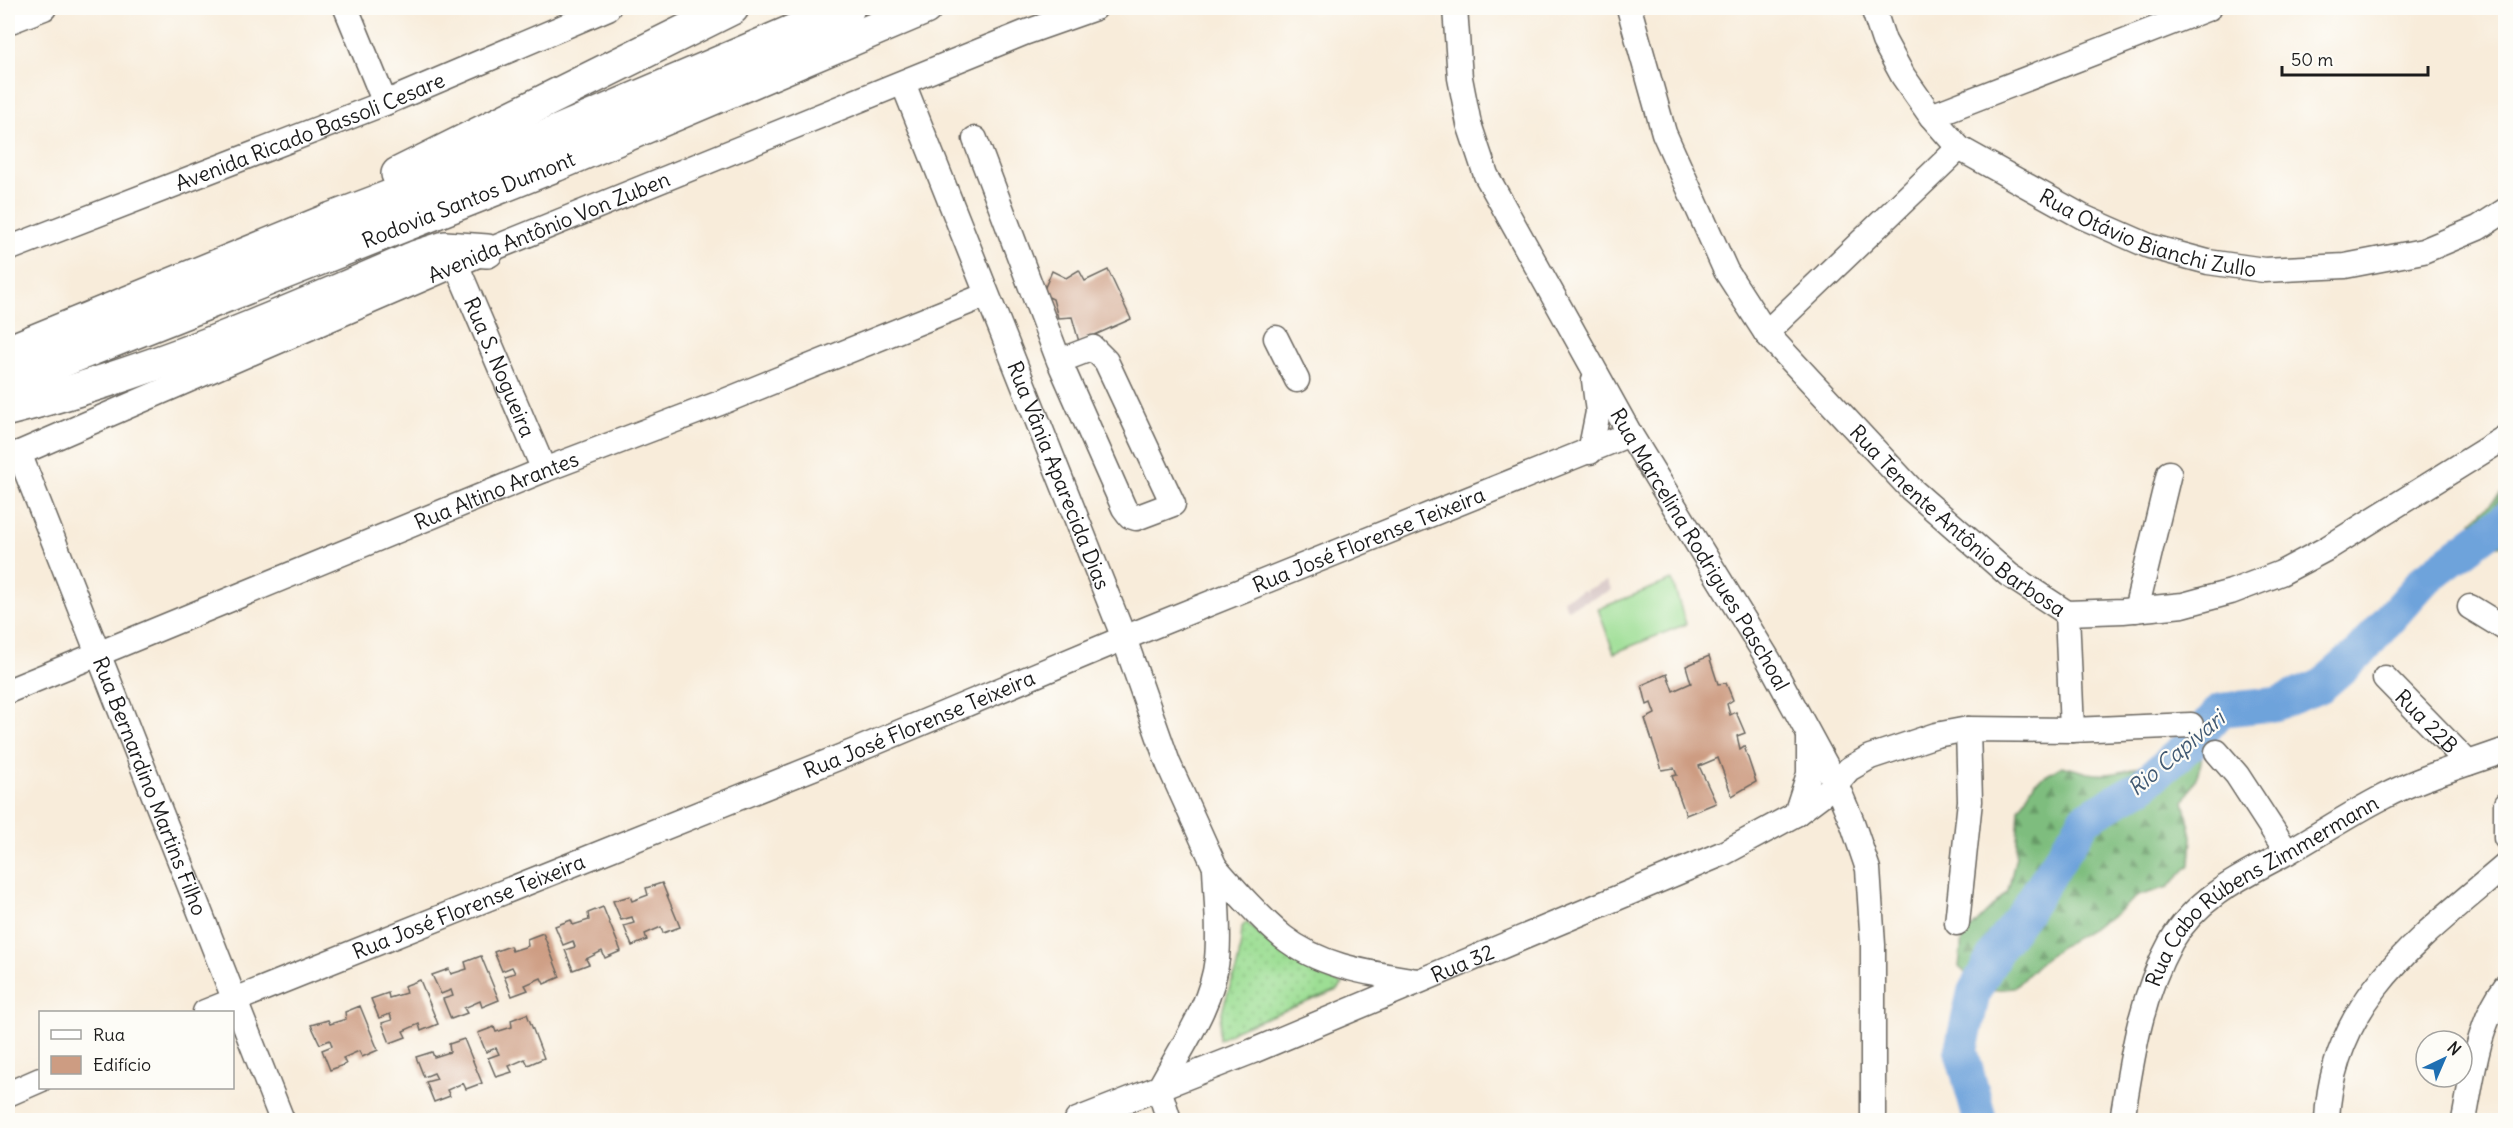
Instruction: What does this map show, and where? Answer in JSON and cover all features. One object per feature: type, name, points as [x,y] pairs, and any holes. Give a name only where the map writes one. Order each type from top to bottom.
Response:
[{"type":"highway","points":[[332,219],[368,186],[415,167],[732,8]]},
{"type":"highway","name":"Rodovia Santos Dumont","points":[[8,352],[332,219],[534,142],[848,8]]},
{"type":"highway","name":"Rodovia Santos Dumont","points":[[8,382],[555,165],[925,8]]},
{"type":"highway","points":[[8,409],[58,397],[194,351],[445,248],[488,251]]},
{"type":"street","points":[[8,22],[44,8]]},
{"type":"street","points":[[346,8],[385,103]]},
{"type":"street","name":"Avenida Ricado Bassoli Cesare","points":[[8,249],[385,103],[608,8]]},
{"type":"street","name":"Avenida Antônio Von Zuben","points":[[13,456],[456,264],[1024,33],[1095,8]]},
{"type":"street","name":"Rua Marcelina Rodrigues Paschoal","points":[[1455,8],[1460,78],[1469,124],[1486,176],[1630,434],[1756,639],[1809,732],[1836,784],[1852,822],[1868,869],[1873,945],[1873,1120]]},
{"type":"street","name":"Rua Tenente Antônio Barbosa","points":[[1629,8],[1664,133],[1726,271],[1766,333],[1911,489],[2009,575],[2067,613],[2183,605],[2231,592],[2281,573],[2326,549],[2505,437]]},
{"type":"street","name":"Rua Otávio Bianchi Zullo","points":[[1873,8],[1889,50],[1903,76],[1959,148],[2083,217],[2149,246],[2208,262],[2264,270],[2345,266],[2423,250],[2478,228],[2505,210]]},
{"type":"street","points":[[1932,116],[2209,8]]},
{"type":"street","name":"Rua Vânia Aparecida Dias","points":[[903,83],[1124,638],[1168,763],[1215,867],[1284,938],[1320,959],[1354,971],[1417,981]]},
{"type":"street","points":[[975,139],[1059,361],[1124,508],[1130,516],[1136,518],[1173,504],[1106,361],[1099,352],[1093,348],[1059,361]]},
{"type":"street","points":[[1766,333],[1959,148]]},
{"type":"street","name":"Rua S. Nogueira","points":[[456,264],[544,470]]},
{"type":"street","name":"Rua Altino Arantes","points":[[8,691],[544,470],[720,403],[986,295]]},
{"type":"street","points":[[1276,338],[1297,380]]},
{"type":"street","name":"Rua Marcelina Rodrigues Paschoal","points":[[1590,452],[1598,412],[1592,366]]},
{"type":"street","name":"Rua José Florense Teixeira","points":[[208,1011],[855,751],[1124,638],[1630,434]]},
{"type":"street","name":"Rua Bernardino Martins Filho","points":[[13,456],[98,654],[282,1120]]},
{"type":"street","points":[[2136,610],[2169,473]]},
{"type":"street","points":[[2469,607],[2505,629]]},
{"type":"street","points":[[2067,613],[2072,730]]},
{"type":"street","name":"Rua 22B","points":[[2385,678],[2468,763]]},
{"type":"street","name":"Rua 32","points":[[1077,1120],[1159,1089],[1724,853],[1796,814],[1836,784],[1849,769],[1870,757],[1936,735],[1968,729],[2072,730],[2191,725]]},
{"type":"street","points":[[1958,923],[1970,801],[1968,729]]},
{"type":"street","name":"Rua Marcelina Rodrigues Paschoal","points":[[1796,814],[1809,774],[1809,732]]},
{"type":"street","name":"Rua Cabo Rúbens Zimmermann","points":[[2122,1120],[2140,1016],[2149,988],[2172,942],[2204,901],[2241,876],[2384,797],[2505,750]]},
{"type":"street","points":[[2217,752],[2238,775],[2287,852]]},
{"type":"street","points":[[2505,804],[2505,838]]},
{"type":"street","points":[[2327,1120],[2328,1095],[2338,1053],[2360,1007],[2408,949],[2505,865]]},
{"type":"street","name":"Rua Vânia Aparecida Dias","points":[[1159,1089],[1209,993],[1217,960],[1215,867]]},
{"type":"street","points":[[2464,1120],[2475,1060],[2487,1019],[2505,986]]},
{"type":"street","points":[[8,1094],[39,1080]]},
{"type":"street","points":[[1159,1089],[1169,1120]]},
{"type":"shaded area","points":[[1607,581],[1612,590],[1567,609],[1563,599],[1584,590],[1588,596],[1586,590]]},
{"type":"green space","points":[[2505,490],[2505,544],[2491,546],[2472,521]]},
{"type":"green space","points":[[1672,580],[1686,624],[1614,653],[1598,609]]},
{"type":"green space","points":[[2197,731],[2202,759],[2197,776],[2184,801],[2192,836],[2190,865],[2168,887],[2138,896],[2114,915],[2060,947],[2014,988],[1984,991],[1959,967],[1962,937],[2008,891],[2016,856],[2019,809],[2035,782],[2062,766],[2103,774],[2132,769],[2161,756]]},
{"type":"green space","points":[[1246,922],[1274,947],[1295,958],[1317,975],[1343,984],[1338,990],[1235,1030],[1219,1040],[1222,1013],[1237,965],[1242,927]]},
{"type":"building","points":[[1079,270],[1085,281],[1108,270],[1131,319],[1079,342],[1072,317],[1058,318],[1053,299],[1042,294],[1052,271],[1066,278]]},
{"type":"building","points":[[1709,656],[1718,684],[1726,683],[1733,700],[1727,704],[1730,715],[1736,712],[1745,733],[1737,736],[1740,749],[1744,746],[1756,782],[1732,796],[1718,758],[1699,766],[1716,803],[1686,815],[1672,776],[1677,775],[1674,768],[1662,770],[1645,719],[1655,714],[1651,703],[1647,705],[1642,685],[1667,674],[1673,691],[1691,683],[1686,666]]},
{"type":"building","points":[[662,883],[680,927],[663,933],[661,927],[645,934],[647,940],[632,946],[624,926],[634,923],[632,917],[621,920],[613,901],[630,896],[632,901],[648,895],[646,888]]},
{"type":"building","points":[[603,907],[621,951],[605,958],[602,951],[586,959],[589,964],[573,970],[565,950],[575,947],[573,941],[563,945],[555,926],[571,920],[573,925],[589,920],[588,913]]},
{"type":"building","points":[[543,933],[560,977],[544,984],[541,978],[525,985],[528,990],[512,996],[504,976],[515,973],[512,967],[502,971],[494,952],[510,946],[512,951],[528,946],[527,939]]},
{"type":"building","points":[[481,956],[499,1000],[482,1007],[480,1001],[464,1008],[467,1013],[451,1019],[443,999],[453,996],[451,990],[441,994],[432,975],[449,969],[451,974],[467,969],[465,962]]},
{"type":"building","points":[[420,980],[438,1024],[421,1031],[419,1024],[403,1031],[406,1037],[390,1043],[382,1023],[392,1020],[390,1014],[379,1018],[371,999],[388,993],[389,998],[406,993],[404,986]]},
{"type":"building","points":[[360,1006],[378,1050],[362,1057],[359,1051],[343,1058],[346,1064],[330,1070],[322,1050],[332,1046],[330,1040],[320,1044],[311,1025],[328,1020],[330,1024],[346,1019],[345,1012]]},
{"type":"building","points":[[527,1014],[544,1058],[528,1065],[525,1059],[509,1066],[512,1072],[496,1077],[488,1058],[499,1054],[496,1048],[486,1052],[478,1033],[494,1027],[496,1032],[512,1027],[511,1020]]},
{"type":"building","points":[[464,1039],[482,1083],[466,1089],[463,1083],[447,1090],[450,1096],[434,1102],[426,1082],[437,1079],[434,1073],[424,1077],[416,1057],[432,1052],[434,1057],[450,1052],[449,1044]]},
{"type":"waterway","name":"Rio Capivari","points":[[1980,1120],[1961,1050],[1974,992],[1999,946],[2025,912],[2086,818],[2140,787],[2193,742],[2221,710],[2276,704],[2321,686],[2358,654],[2424,580],[2506,518]]}]
